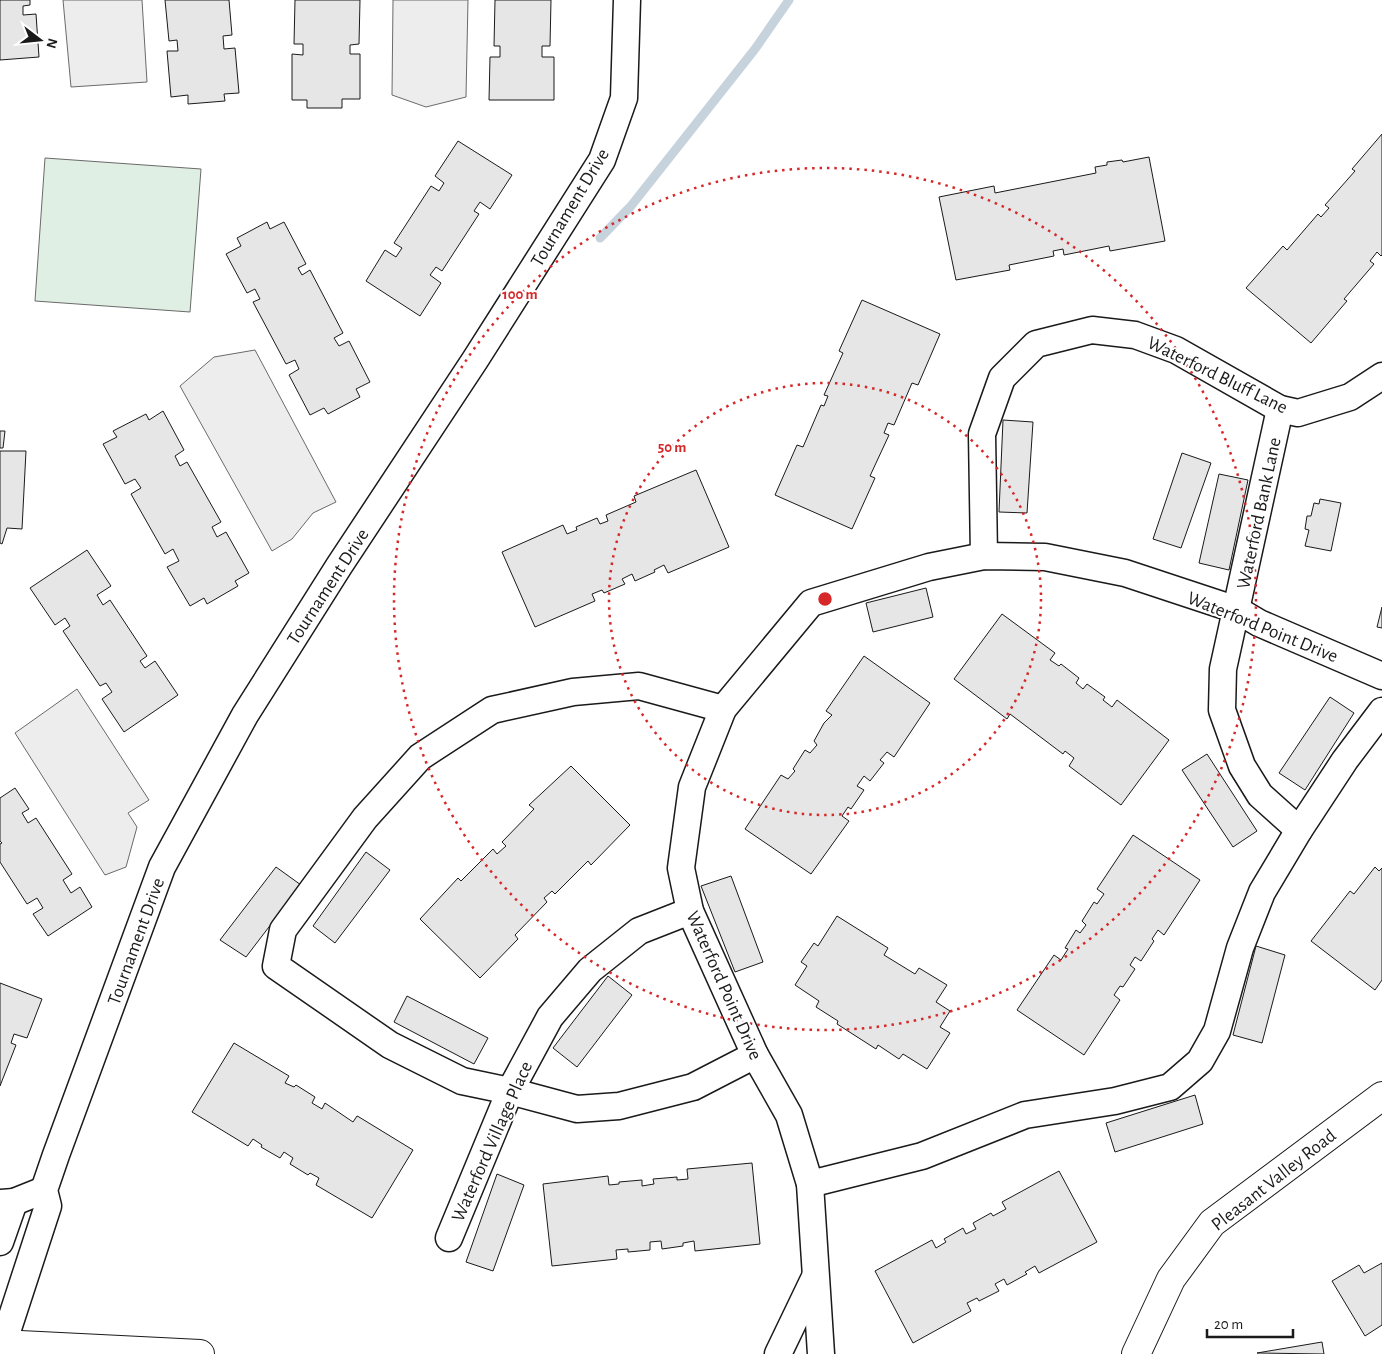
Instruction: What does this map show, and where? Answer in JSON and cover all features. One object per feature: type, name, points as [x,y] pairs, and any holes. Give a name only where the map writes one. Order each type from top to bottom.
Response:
[{"type":"street","name":"Tournament Drive","points":[[2,1344],[48,1206],[44,1190],[162,867],[256,699],[338,566],[475,360],[602,160],[624,98],[627,0]]},
{"type":"street","name":"Waterford Bluff Lane","points":[[984,556],[982,434],[1002,378],[1036,344],[1092,330],[1135,335],[1176,350],[1280,409],[1298,413],[1350,398],[1382,376]]},
{"type":"street","name":"Waterford Bank Lane","points":[[1280,409],[1223,669],[1222,710],[1242,766],[1260,795],[1299,830]]},
{"type":"street","name":"Waterford Point Drive","points":[[821,1354],[810,1184],[789,1114],[755,1055],[690,911],[681,868],[692,787],[723,709],[811,603],[929,567],[984,556],[1045,557],[1125,573],[1237,610],[1259,623],[1382,676]]},
{"type":"street","points":[[723,709],[639,686],[573,692],[492,710],[420,757],[365,818],[282,930],[276,966],[390,1045],[462,1080],[510,1090],[577,1109],[619,1106],[693,1087],[755,1055]]},
{"type":"street","points":[[810,1184],[922,1156],[1025,1115],[1115,1101],[1170,1087],[1200,1061],[1217,1031],[1240,948],[1262,892],[1299,830],[1345,760],[1382,711]]},
{"type":"street","name":"Waterford Village Place","points":[[449,1238],[510,1090],[550,1017],[590,970],[639,931],[690,911]]},
{"type":"street","name":"Pleasant Valley Road","points":[[1136,1354],[1171,1279],[1212,1223],[1382,1096]]},
{"type":"street","points":[[0,1242],[7,1202],[44,1190]]},
{"type":"street","name":"Waterford Point Drive","points":[[778,1354],[815,1276]]},
{"type":"street","points":[[2,1344],[200,1354]]},
{"type":"green space","points":[[45,158],[201,169],[190,312],[35,301]]},
{"type":"shaded area","points":[[63,0],[142,0],[147,82],[71,87]]},
{"type":"shaded area","points":[[393,0],[468,0],[466,97],[426,107],[392,95]]},
{"type":"shaded area","points":[[255,350],[336,502],[313,513],[292,539],[272,551],[180,386],[214,357]]},
{"type":"shaded area","points":[[77,689],[149,800],[128,813],[137,827],[126,867],[105,875],[15,733]]},
{"type":"building","points":[[0,0],[30,0],[30,5],[23,6],[23,15],[36,14],[39,57],[0,60]]},
{"type":"building","points":[[165,0],[229,0],[232,35],[223,36],[224,49],[235,48],[239,93],[224,94],[225,101],[188,104],[188,95],[171,97],[167,51],[178,51],[177,40],[169,41]]},
{"type":"building","points":[[295,0],[360,0],[359,44],[350,45],[350,54],[360,54],[360,99],[342,99],[342,108],[307,108],[307,100],[292,100],[292,54],[303,55],[303,44],[294,44]]},
{"type":"building","points":[[495,0],[551,0],[550,46],[542,46],[542,57],[554,57],[554,100],[489,100],[490,57],[500,57],[500,46],[494,46]]},
{"type":"building","points":[[1382,134],[1382,255],[1377,252],[1370,261],[1374,264],[1344,299],[1347,301],[1311,343],[1246,288],[1283,246],[1287,250],[1318,214],[1321,217],[1329,208],[1325,205],[1355,171],[1352,169]]},
{"type":"building","points":[[458,141],[512,175],[490,209],[480,202],[474,211],[479,214],[442,271],[436,267],[430,275],[441,283],[420,316],[366,281],[385,250],[396,257],[402,248],[394,243],[431,186],[439,191],[444,183],[435,176]]},
{"type":"building","points":[[1149,157],[1165,241],[1110,251],[1109,246],[1064,255],[1063,249],[1053,251],[1054,256],[1009,265],[1010,270],[956,280],[939,197],[994,186],[995,193],[1096,173],[1095,167],[1107,165],[1107,162],[1122,160],[1123,162]]},
{"type":"building","points":[[267,222],[270,229],[284,222],[306,264],[298,268],[302,275],[310,270],[343,333],[334,338],[339,346],[349,341],[370,382],[356,389],[360,397],[328,414],[324,408],[310,415],[289,375],[299,369],[295,360],[286,364],[253,302],[260,299],[255,289],[247,293],[226,254],[241,246],[237,238]]},
{"type":"building","points":[[862,300],[940,334],[918,385],[912,383],[894,425],[888,423],[884,433],[889,435],[870,476],[875,478],[852,529],[775,495],[797,445],[803,447],[821,405],[824,406],[828,396],[824,395],[843,353],[839,351]]},
{"type":"building","points":[[163,411],[184,450],[175,456],[180,466],[187,462],[221,522],[212,527],[217,537],[226,532],[249,573],[235,581],[238,586],[207,604],[204,598],[190,606],[167,567],[179,561],[173,549],[165,554],[131,494],[141,488],[135,479],[125,484],[103,444],[117,437],[113,431],[146,414],[149,420]]},
{"type":"building","points":[[1003,420],[1033,422],[1027,513],[999,512]]},
{"type":"building","points":[[0,431],[5,431],[3,448],[0,448]]},
{"type":"building","points":[[0,451],[26,451],[22,529],[7,528],[2,544],[0,543]]},
{"type":"building","points":[[1182,453],[1211,463],[1181,548],[1153,539]]},
{"type":"building","points":[[696,470],[729,547],[668,573],[664,565],[654,570],[655,572],[635,581],[632,574],[622,579],[625,584],[604,593],[602,590],[592,594],[595,601],[535,627],[502,552],[563,525],[567,534],[577,530],[576,527],[597,518],[600,524],[608,521],[606,515],[636,502],[634,496]]},
{"type":"building","points":[[1219,474],[1248,480],[1229,570],[1199,563]]},
{"type":"building","points":[[1320,499],[1341,503],[1331,551],[1305,546],[1309,530],[1305,529],[1307,516],[1311,516],[1314,503],[1319,504]]},
{"type":"building","points":[[87,550],[111,586],[97,595],[103,605],[110,600],[147,656],[140,661],[145,668],[155,661],[178,695],[124,732],[102,699],[112,692],[106,683],[100,686],[63,631],[70,626],[65,618],[55,625],[30,588]]},
{"type":"building","points":[[926,588],[933,617],[873,632],[866,603]]},
{"type":"building","points":[[1382,607],[1382,628],[1377,627]]},
{"type":"building","points":[[1002,614],[1055,653],[1050,660],[1059,666],[1061,664],[1079,678],[1076,683],[1083,689],[1087,684],[1105,697],[1103,700],[1112,707],[1117,700],[1169,740],[1121,805],[1069,766],[1074,758],[1065,751],[1063,754],[1010,714],[1007,719],[954,679]]},
{"type":"building","points":[[864,656],[930,703],[894,757],[887,752],[880,760],[884,763],[870,781],[864,776],[857,786],[864,790],[851,809],[848,807],[842,816],[849,821],[811,874],[745,829],[781,775],[788,779],[795,771],[793,769],[805,750],[810,753],[817,745],[814,741],[824,723],[832,715],[826,711]]},
{"type":"building","points":[[1330,697],[1354,713],[1305,790],[1279,773]]},
{"type":"building","points":[[1207,754],[1257,831],[1233,847],[1182,770]]},
{"type":"building","points":[[571,766],[630,825],[591,865],[588,861],[555,894],[552,891],[544,898],[547,902],[515,935],[518,939],[480,978],[420,919],[458,878],[461,881],[493,849],[497,854],[506,846],[502,842],[534,809],[529,805]]},
{"type":"building","points":[[15,788],[29,809],[22,813],[28,823],[36,818],[72,874],[63,880],[71,893],[80,887],[92,907],[48,936],[33,914],[43,908],[37,898],[27,904],[0,862],[0,844],[2,843],[0,841],[0,798]]},
{"type":"building","points":[[1133,835],[1200,880],[1164,935],[1158,930],[1152,939],[1154,941],[1141,961],[1135,957],[1130,965],[1135,969],[1123,987],[1120,986],[1114,995],[1120,1000],[1084,1055],[1017,1010],[1054,955],[1061,960],[1068,949],[1065,948],[1076,930],[1080,933],[1086,925],[1082,921],[1094,902],[1097,904],[1104,894],[1097,889]]},
{"type":"building","points":[[366,852],[390,870],[335,943],[313,926]]},
{"type":"building","points":[[276,867],[301,885],[246,957],[220,940]]},
{"type":"building","points":[[1375,867],[1379,871],[1382,868],[1382,980],[1375,990],[1311,941],[1350,891],[1354,894]]},
{"type":"building","points":[[731,876],[763,962],[735,972],[701,886]]},
{"type":"building","points":[[837,916],[888,948],[884,955],[915,974],[919,968],[947,985],[936,1002],[950,1011],[940,1027],[950,1033],[927,1069],[903,1054],[899,1059],[878,1045],[876,1049],[837,1024],[838,1021],[816,1007],[819,1001],[795,985],[807,966],[801,962],[814,943],[818,946]]},
{"type":"building","points":[[1256,946],[1285,955],[1262,1043],[1233,1035]]},
{"type":"building","points":[[608,976],[632,995],[577,1067],[553,1048]]},
{"type":"building","points":[[0,983],[42,999],[27,1038],[14,1034],[11,1043],[16,1045],[0,1086]]},
{"type":"building","points":[[407,996],[488,1038],[474,1064],[394,1022]]},
{"type":"building","points":[[234,1043],[289,1076],[285,1083],[294,1087],[296,1085],[315,1097],[312,1103],[322,1109],[325,1103],[353,1122],[357,1116],[413,1150],[372,1218],[316,1185],[319,1178],[310,1173],[308,1175],[290,1164],[293,1158],[284,1152],[280,1158],[261,1147],[262,1145],[253,1139],[248,1146],[192,1112]]},
{"type":"building","points":[[1195,1095],[1203,1124],[1115,1152],[1106,1123]]},
{"type":"building","points":[[752,1163],[760,1244],[695,1251],[694,1241],[683,1243],[683,1246],[662,1249],[661,1241],[650,1242],[650,1250],[628,1252],[628,1249],[616,1250],[617,1259],[552,1266],[543,1184],[608,1176],[609,1185],[642,1180],[642,1186],[654,1184],[653,1179],[677,1177],[677,1180],[688,1179],[687,1169]]},
{"type":"building","points":[[1059,1171],[1097,1242],[1039,1273],[1035,1266],[1025,1272],[1027,1274],[1007,1285],[1004,1279],[995,1284],[999,1291],[979,1301],[977,1298],[967,1303],[971,1311],[913,1343],[875,1271],[932,1240],[936,1248],[946,1242],[944,1239],[963,1228],[966,1234],[976,1229],[973,1223],[991,1213],[993,1216],[1006,1209],[1002,1202]]},
{"type":"building","points":[[497,1174],[524,1185],[493,1271],[466,1262]]},
{"type":"building","points":[[1382,1263],[1382,1325],[1365,1336],[1332,1281],[1359,1265],[1364,1273]]},
{"type":"building","points":[[1322,1342],[1324,1354],[1257,1353]]},
{"type":"waterway","points":[[600,238],[631,206],[755,49],[789,0]]}]
